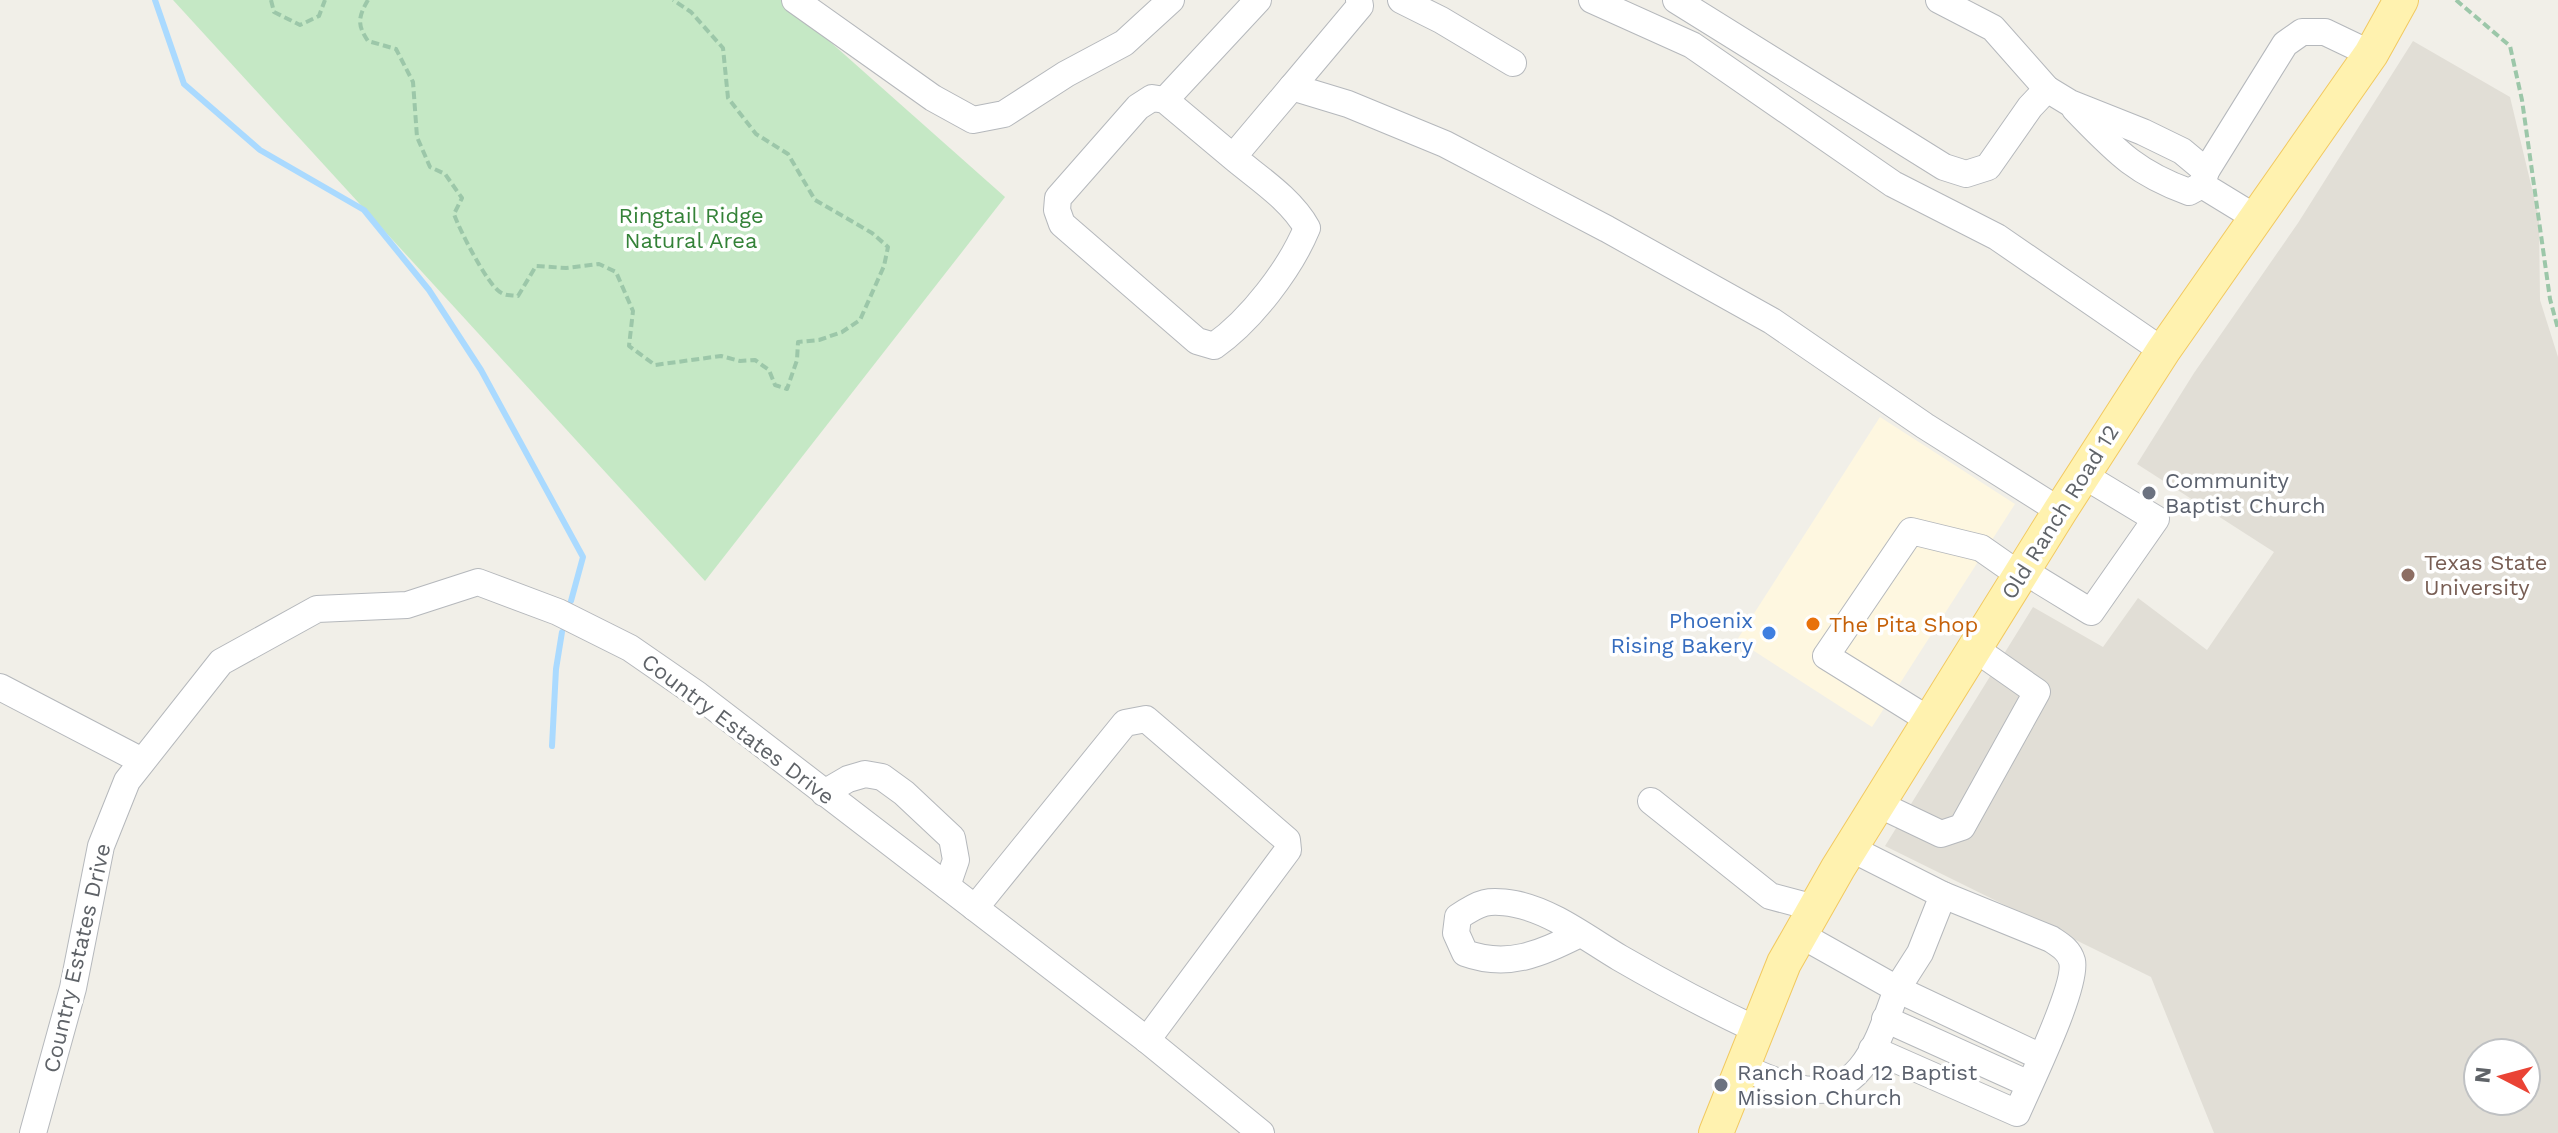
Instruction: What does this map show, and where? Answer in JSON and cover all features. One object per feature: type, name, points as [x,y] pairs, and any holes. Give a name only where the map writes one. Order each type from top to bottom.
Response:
[{"type":"main road","name":"Old Ranch Road 12","points":[[1718,1132],[1784,963],[1850,848],[2163,351],[2371,54],[2401,0]]},
{"type":"street","points":[[795,0],[933,98],[973,120],[1004,114],[1066,74],[1124,43],[1171,0]]},
{"type":"street","points":[[1165,100],[1258,0]]},
{"type":"street","points":[[1233,157],[1360,6],[1359,0]]},
{"type":"street","points":[[1401,0],[1513,63]]},
{"type":"street","points":[[1592,0],[1692,45],[1893,184],[1997,237],[2163,351]]},
{"type":"street","points":[[1676,0],[1944,167],[1966,174],[1988,167],[2030,107],[2047,89]]},
{"type":"street","points":[[1939,0],[1993,28],[2047,89],[2070,103],[2182,151],[2204,178],[2256,218]]},
{"type":"street","points":[[2070,103],[2119,154],[2157,180],[2189,192],[2204,178],[2285,44],[2302,32],[2325,32],[2371,54]]},
{"type":"street","points":[[1292,87],[1348,104],[1445,144],[1607,229],[1772,321],[1925,426],[2060,511]]},
{"type":"street","points":[[1152,98],[1165,100],[1233,157],[1276,193],[1307,228],[1279,278],[1230,335],[1214,346],[1197,341],[1062,224],[1057,210],[1058,198],[1138,107],[1152,98]]},
{"type":"street","points":[[1929,720],[1826,656],[1911,531],[1981,548],[2091,612],[2156,519],[2083,475]]},
{"type":"street","name":"Country Estates Drive","points":[[33,1133],[73,988],[101,846],[127,781],[221,662],[317,609],[407,605],[478,582],[558,612],[630,648],[757,738],[824,793],[1147,1040],[1261,1133]]},
{"type":"street","points":[[1878,804],[1941,834],[1962,827],[2037,692],[1974,648]]},
{"type":"street","points":[[0,687],[142,761]]},
{"type":"street","points":[[975,908],[1125,723],[1146,719],[1287,840],[1288,850],[1147,1040]]},
{"type":"street","points":[[824,793],[848,779],[865,774],[882,777],[904,793],[952,838],[956,860],[947,886]]},
{"type":"street","points":[[1651,801],[1770,896],[1897,989],[2041,1057]]},
{"type":"street","points":[[1850,848],[1943,895],[2051,939],[2067,950],[2073,970],[2068,992],[2017,1113],[1872,1049]]},
{"type":"street","points":[[1742,1067],[1795,1087],[1816,1091],[1839,1086],[1857,1075],[1872,1049],[1897,989],[1920,953],[1943,895]]},
{"type":"street","points":[[1580,934],[1694,1001],[1757,1030]]},
{"type":"street","points":[[1885,1019],[2029,1084]]},
{"type":"path","points":[[271,0],[274,12],[300,25],[319,16],[325,0]]},
{"type":"path","points":[[368,0],[359,15],[359,28],[368,41],[396,49],[413,82],[417,137],[430,167],[445,174],[462,198],[454,214],[461,233],[472,247],[491,285],[503,295],[518,296],[536,266],[566,268],[599,264],[616,272],[633,311],[629,346],[655,365],[721,356],[740,361],[755,360],[769,370],[775,385],[787,389],[797,360],[798,342],[819,340],[842,332],[860,320],[884,266],[888,247],[872,233],[815,200],[788,154],[756,134],[728,98],[723,48],[691,12],[673,0]]},
{"type":"path","points":[[2456,0],[2510,46],[2522,100],[2550,299],[2558,329]]},
{"type":"shaded area","name":"Texas State University","points":[[2413,41],[2510,97],[2539,218],[2540,300],[2558,357],[2558,1133],[2214,1133],[2151,977],[1885,846],[2033,607],[2103,647],[2138,598],[2207,650],[2274,552],[2137,464],[2194,373],[2298,223]]},
{"type":"shaded area","points":[[1880,417],[2015,504],[1872,727],[1737,640]]},
{"type":"green space","name":"Ringtail Ridge Natural Area","points":[[173,0],[783,0],[1005,197],[705,581]]},
{"type":"waterway","points":[[155,0],[184,84],[260,150],[364,210],[429,290],[481,370],[583,557],[571,601]]},
{"type":"waterway","points":[[552,746],[556,669],[562,632]]},
{"type":"place","name":"Community Baptist Church","points":[[2149,493]]},
{"type":"place","name":"Texas State University","points":[[2408,575]]},
{"type":"place","name":"The Pita Shop","points":[[1813,624]]},
{"type":"place","name":"Phoenix Rising Bakery","points":[[1769,633]]},
{"type":"place","name":"Ranch Road 12 Baptist Mission Church","points":[[1721,1085]]}]
